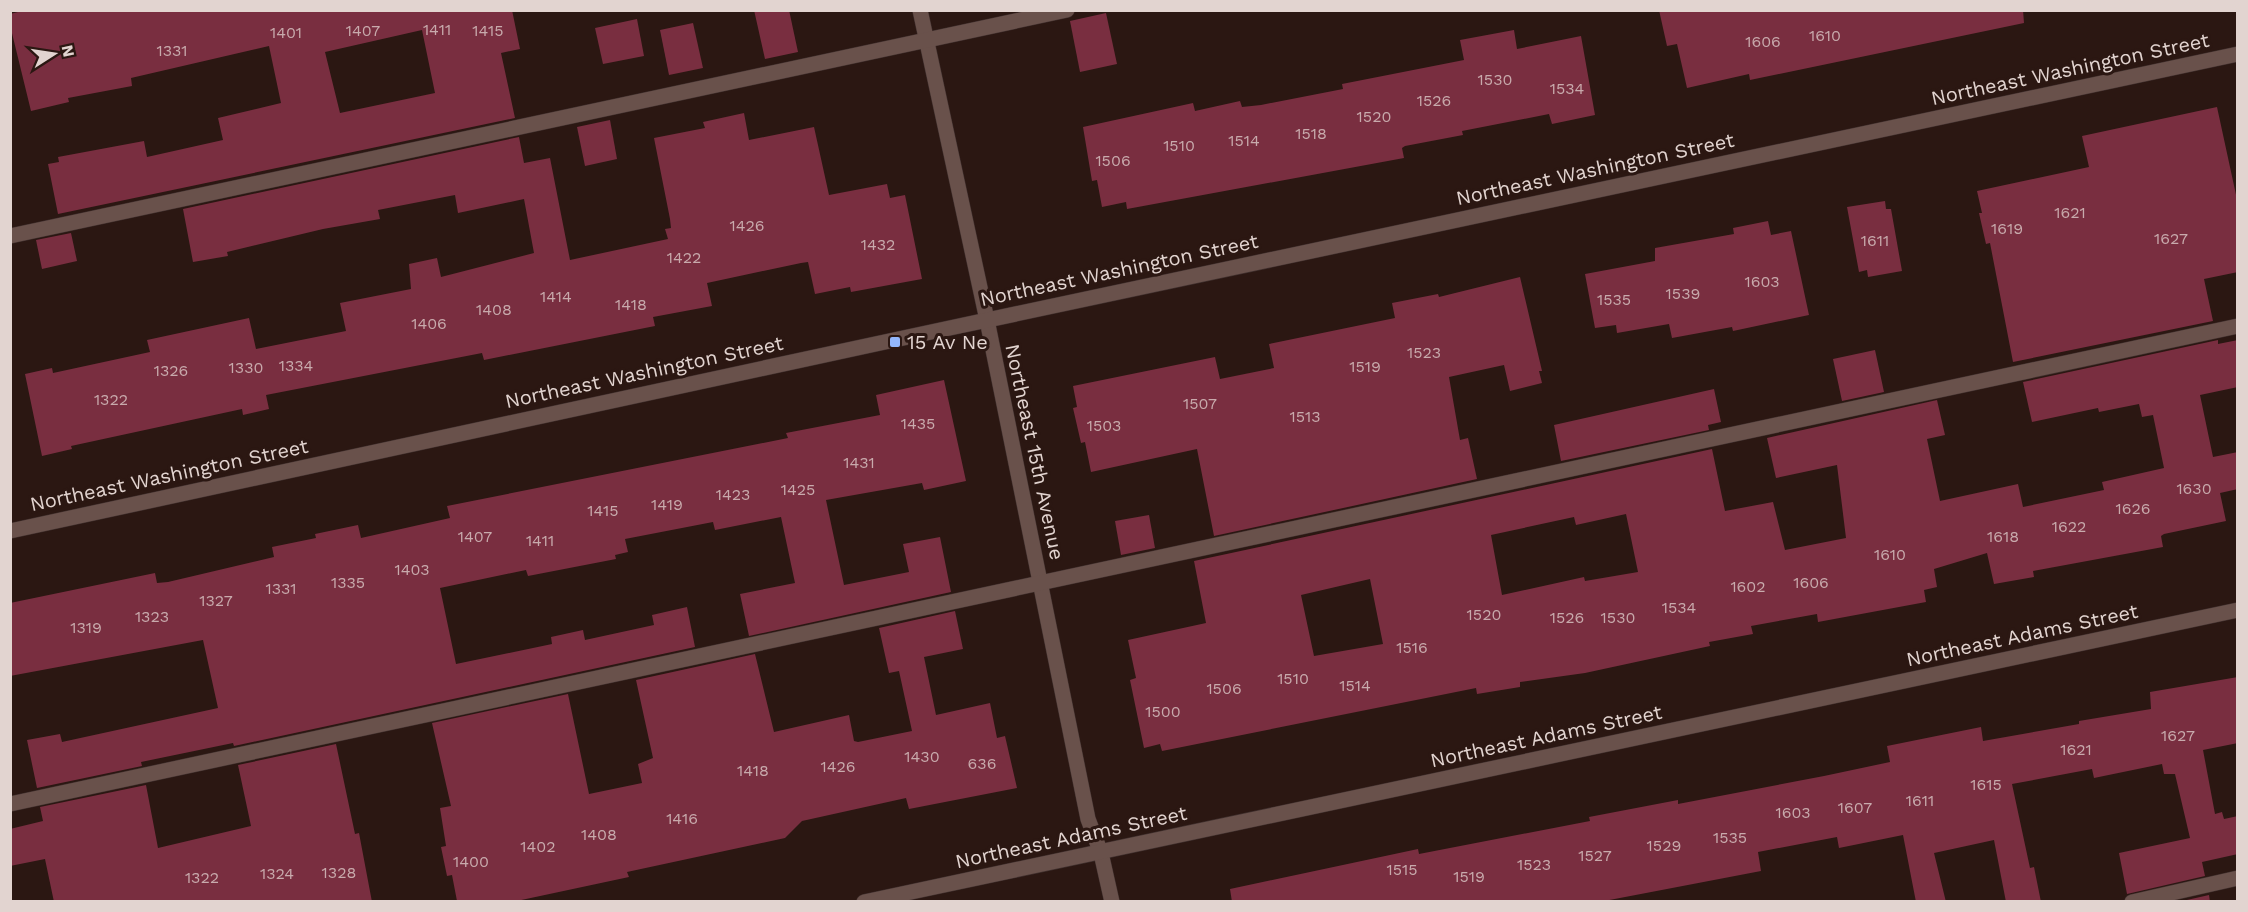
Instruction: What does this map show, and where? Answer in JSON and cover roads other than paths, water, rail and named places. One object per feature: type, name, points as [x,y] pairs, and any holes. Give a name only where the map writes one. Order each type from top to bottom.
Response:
[{"type":"street","name":"Northeast 15th Avenue","points":[[920,10],[987,320],[1088,819],[1101,853],[1112,902]]},
{"type":"street","points":[[10,236],[1067,10]]},
{"type":"street","name":"Northeast Washington Street","points":[[10,531],[2238,54]]},
{"type":"street","points":[[10,804],[1040,581],[1095,572],[2238,326]]},
{"type":"street","name":"Northeast Adams Street","points":[[864,902],[2238,610]]},
{"type":"street","points":[[2132,902],[2238,878]]},
{"type":"place","name":"15 Av Ne","points":[[895,342]]}]
